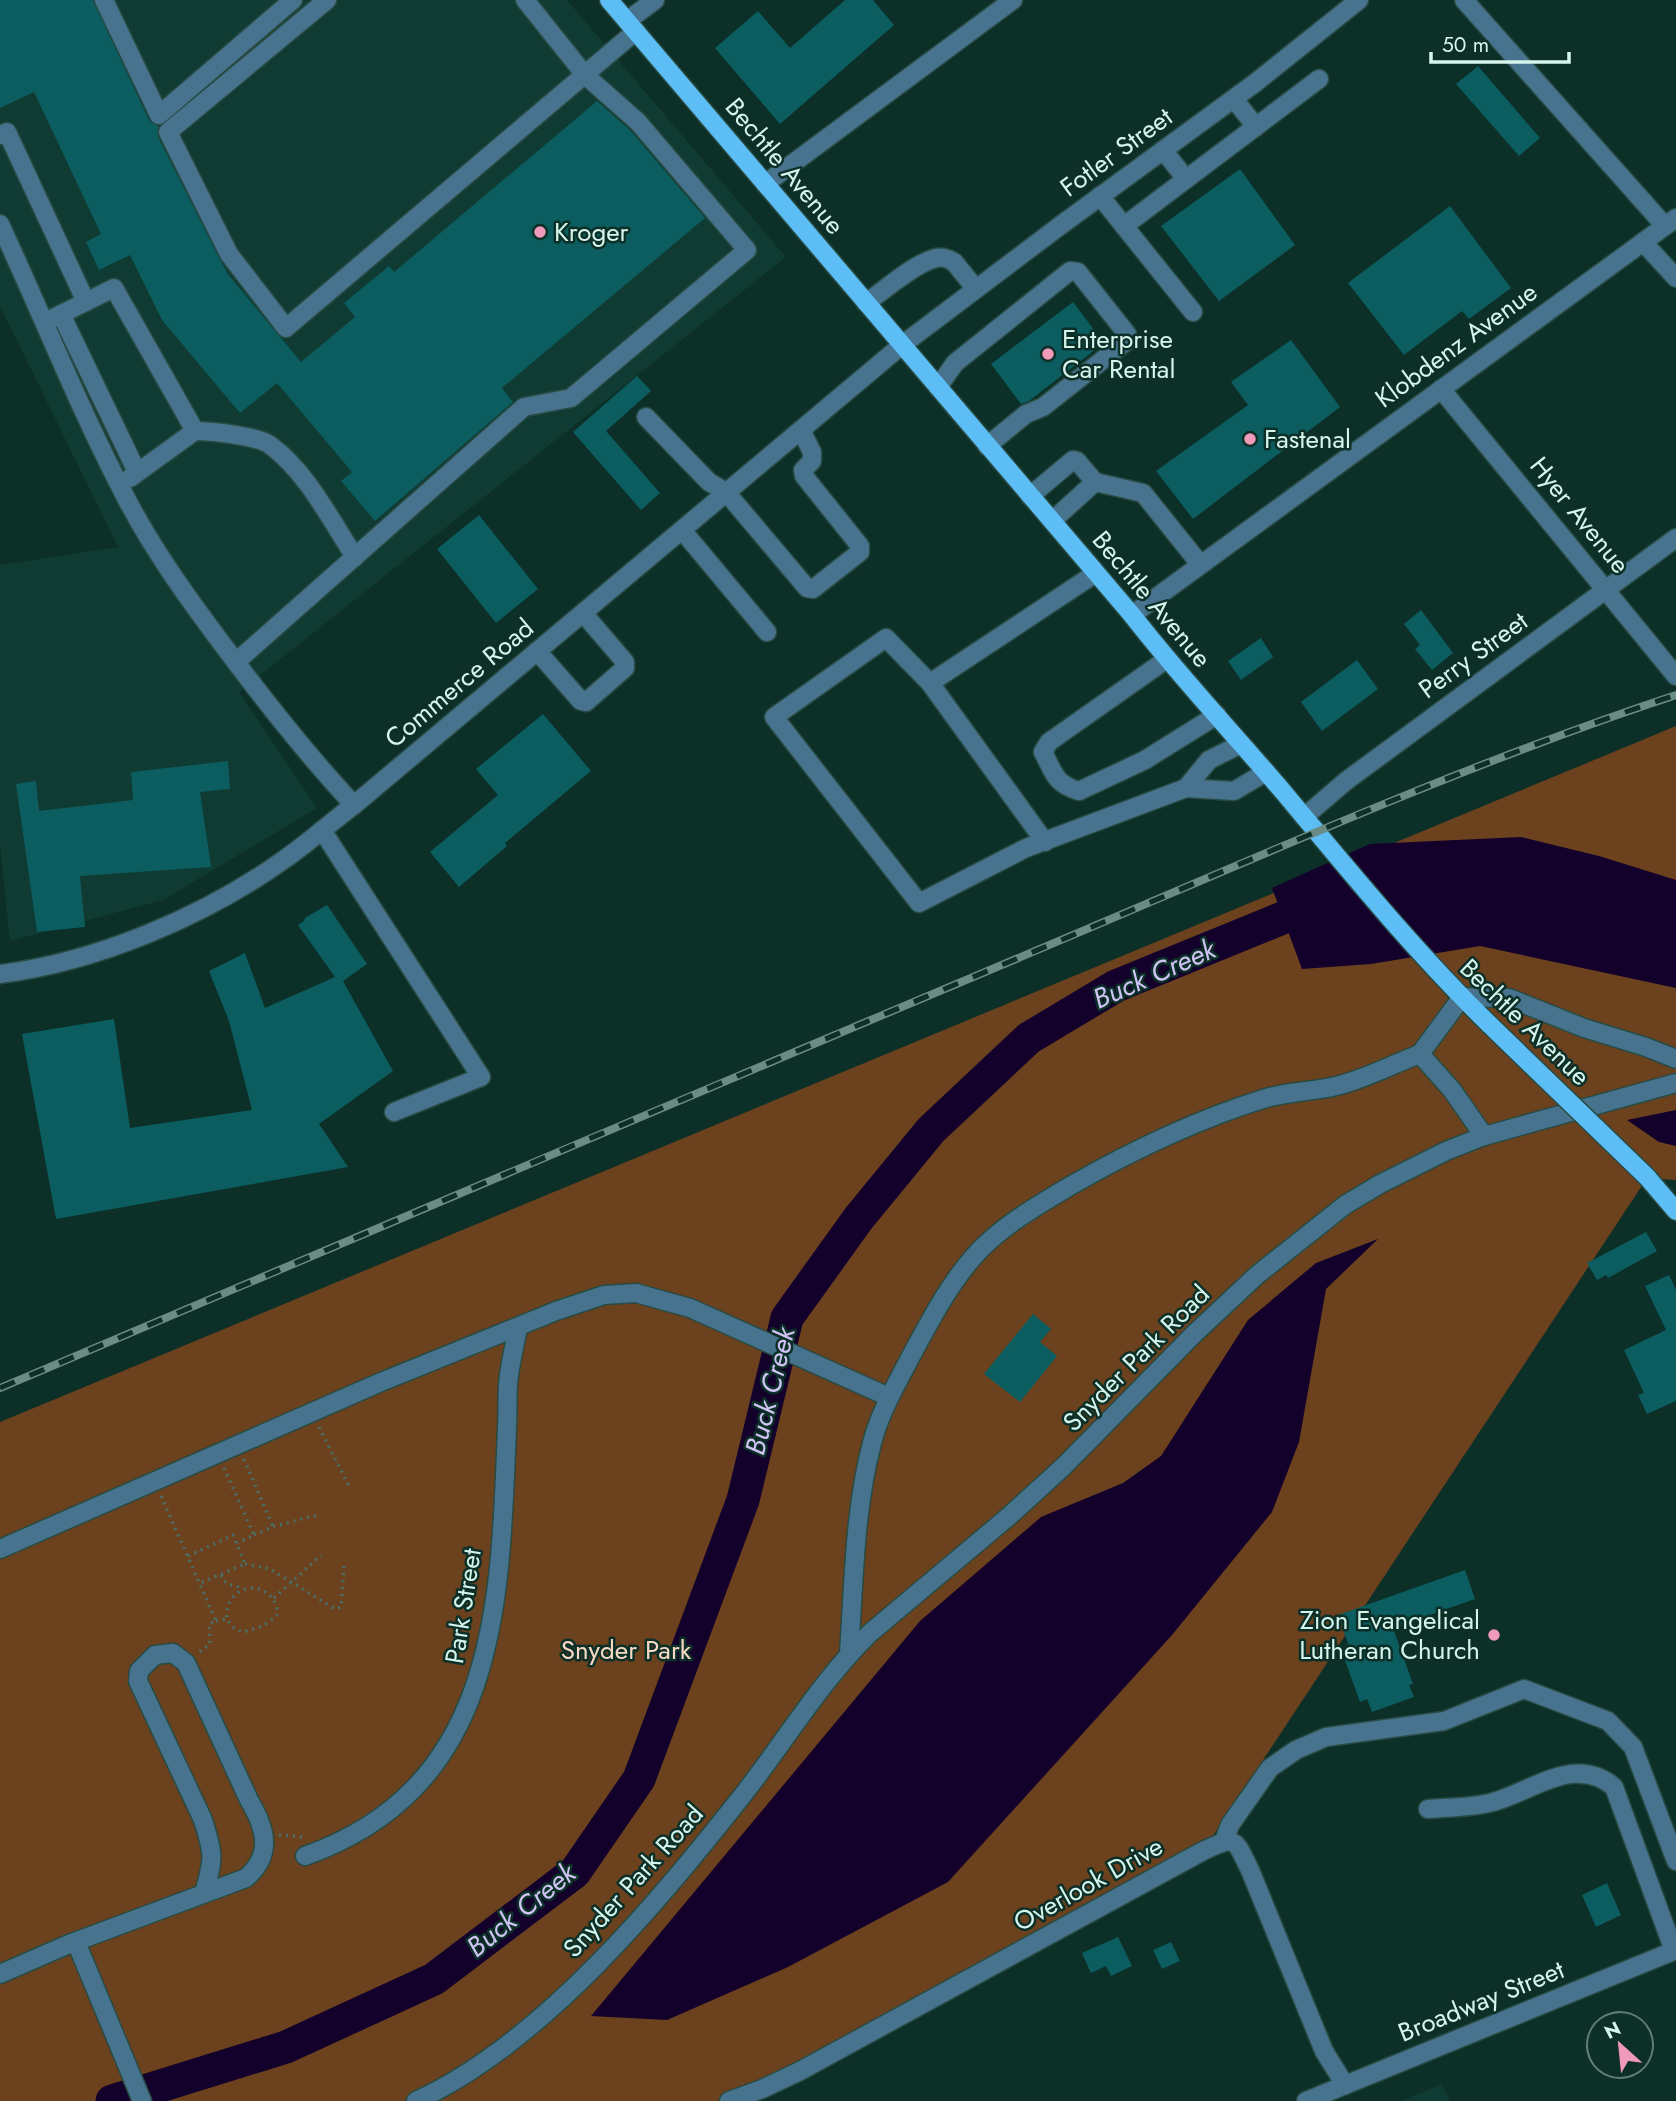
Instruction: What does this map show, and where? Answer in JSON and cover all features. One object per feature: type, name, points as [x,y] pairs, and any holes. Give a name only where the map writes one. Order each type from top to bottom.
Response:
[{"type":"main road","name":"Bechtle Avenue","points":[[609,0],[1167,659],[1437,972],[1647,1177],[1676,1211]]},
{"type":"street","points":[[104,0],[229,254],[286,328],[585,75],[655,0]]},
{"type":"street","points":[[159,116],[293,0]]},
{"type":"street","points":[[168,132],[327,0]]},
{"type":"street","points":[[236,662],[524,407],[571,398],[747,250],[638,122],[585,75],[525,0]]},
{"type":"street","points":[[765,184],[1013,0]]},
{"type":"street","name":"Fotler Street","points":[[902,345],[1234,99],[1360,0]]},
{"type":"street","points":[[1464,0],[1670,222]]},
{"type":"street","points":[[1124,226],[1319,79]]},
{"type":"street","points":[[1234,99],[1256,127]]},
{"type":"street","points":[[0,135],[7,132],[86,302]]},
{"type":"street","points":[[1163,150],[1186,179]]},
{"type":"street","points":[[1100,197],[1193,312]]},
{"type":"street","name":"Klobdenz Avenue","points":[[1132,615],[1670,222]]},
{"type":"street","points":[[0,224],[137,472]]},
{"type":"street","points":[[1643,242],[1676,278]]},
{"type":"street","points":[[866,303],[925,262],[937,257],[954,262],[976,289]]},
{"type":"street","points":[[938,387],[955,363],[1070,271],[1078,272],[1127,334],[1128,340],[1043,407],[1026,414],[988,446]]},
{"type":"street","points":[[53,318],[114,288],[195,431]]},
{"type":"street","points":[[53,318],[91,428],[119,485],[160,555],[236,662],[320,769],[354,805]]},
{"type":"street","name":"Commerce Road","points":[[0,974],[40,967],[104,950],[187,916],[283,861],[354,805],[902,345]]},
{"type":"street","name":"Hyer Avenue","points":[[1441,389],[1676,676]]},
{"type":"street","points":[[646,417],[709,482],[726,492],[807,588],[813,589],[860,552],[860,547],[804,476],[803,470],[812,461],[812,452],[801,430]]},
{"type":"street","points":[[119,485],[195,431],[216,432],[268,443],[304,478],[355,557]]},
{"type":"street","points":[[1030,496],[1073,460],[1077,461],[1094,482],[1143,493],[1200,564]]},
{"type":"street","points":[[1052,521],[1094,482]]},
{"type":"street","points":[[682,530],[767,632]]},
{"type":"street","name":"Perry Street","points":[[1304,817],[1346,781],[1676,538]]},
{"type":"street","points":[[930,683],[1096,573]]},
{"type":"street","points":[[537,651],[581,701],[586,702],[625,668],[625,662],[583,613]]},
{"type":"street","points":[[1045,842],[930,683],[886,638],[774,717],[919,903],[1026,848],[1045,842],[1186,788],[1234,791],[1266,772]]},
{"type":"street","points":[[1167,659],[1049,742],[1043,752],[1057,780],[1067,787],[1079,790],[1145,760],[1217,715]]},
{"type":"street","points":[[1186,788],[1209,760],[1241,744]]},
{"type":"street","points":[[323,830],[481,1077],[394,1112]]},
{"type":"street","points":[[849,1653],[855,1537],[862,1490],[873,1442],[889,1396],[953,1284],[975,1255],[1000,1231],[1104,1167],[1160,1139],[1263,1099],[1289,1092],[1337,1086],[1420,1054],[1461,997],[1509,998],[1584,1028],[1676,1059]]},
{"type":"street","points":[[1420,1054],[1452,1090],[1484,1136]]},
{"type":"street","name":"Snyder Park Road","points":[[416,2101],[467,2073],[513,2041],[561,1998],[665,1890],[746,1790],[849,1653],[1063,1467],[1194,1334],[1257,1275],[1313,1228],[1380,1184],[1446,1151],[1484,1136],[1676,1083]]},
{"type":"street","points":[[0,1549],[381,1382],[556,1311],[604,1295],[636,1293],[690,1308],[889,1396]]},
{"type":"street","name":"Park Street","points":[[312,1854],[350,1837],[379,1819],[405,1797],[451,1739],[467,1710],[481,1672],[493,1618],[499,1563],[508,1383],[518,1327]]},
{"type":"street","points":[[0,1974],[76,1942],[204,1894],[246,1878],[256,1870],[262,1857],[263,1833],[259,1818],[186,1662],[173,1653],[155,1655],[139,1671],[138,1681],[203,1820],[213,1852],[204,1894]]},
{"type":"street","points":[[1345,2085],[1324,2051],[1238,1845],[1232,1841],[1224,1841],[1230,1825],[1270,1768],[1296,1750],[1326,1737],[1444,1721],[1524,1689],[1608,1721],[1633,1747],[1676,1860]]},
{"type":"street","points":[[1428,1809],[1492,1803],[1556,1777],[1581,1773],[1602,1777],[1614,1787],[1675,1950]]},
{"type":"street","name":"Overlook Drive","points":[[730,2101],[762,2090],[800,2071],[1224,1841]]},
{"type":"street","points":[[76,1942],[142,2101]]},
{"type":"street","name":"Broadway Street","points":[[1306,2101],[1675,1950]]},
{"type":"path","points":[[311,1412],[350,1488]]},
{"type":"path","points":[[237,1444],[273,1527]]},
{"type":"path","points":[[218,1453],[254,1535]]},
{"type":"path","points":[[155,1481],[216,1621]]},
{"type":"path","points":[[237,1543],[273,1527],[317,1515]]},
{"type":"path","points":[[188,1556],[233,1535],[245,1564]]},
{"type":"path","points":[[274,1598],[321,1555]]},
{"type":"path","points":[[200,1583],[245,1564],[270,1569],[335,1609],[341,1607],[344,1566]]},
{"type":"path","points":[[221,1574],[223,1581],[237,1586],[241,1591]]},
{"type":"path","points":[[251,1588],[264,1590],[274,1598],[278,1614],[271,1623],[242,1632],[233,1627],[227,1619],[226,1608],[232,1597],[241,1591],[251,1588]]},
{"type":"path","points":[[186,1662],[209,1644],[209,1624],[227,1619]]},
{"type":"path","points":[[263,1833],[306,1837],[312,1854]]},
{"type":"shaded area","points":[[0,0],[567,0],[786,257],[239,692],[317,808],[163,900],[10,941],[0,846],[0,565],[118,547],[0,306]]},
{"type":"shaded area","points":[[1521,837],[1599,856],[1676,880],[1676,988],[1480,946],[1371,964],[1302,969],[1272,888],[1370,844]]},
{"type":"shaded area","points":[[1676,1110],[1676,1146],[1659,1142],[1627,1120]]},
{"type":"shaded area","points":[[1378,1239],[1326,1289],[1299,1442],[1272,1512],[1172,1635],[948,1882],[788,1967],[667,2020],[591,2016],[920,1621],[1041,1517],[1123,1483],[1161,1456],[1248,1320],[1316,1263]]},
{"type":"shaded area","points":[[1442,2084],[1450,2101],[1401,2101]]},
{"type":"green space","name":"Snyder Park","points":[[1676,726],[1676,1180],[1647,1178],[1203,1851],[725,2101],[0,2101],[0,1422]]},
{"type":"building","points":[[0,0],[93,0],[149,120],[158,126],[158,137],[227,273],[301,362],[355,317],[344,303],[389,266],[394,272],[597,101],[630,130],[705,218],[502,388],[513,402],[375,521],[341,481],[352,472],[277,383],[240,413],[162,320],[130,255],[99,270],[86,242],[101,234],[34,92],[0,108]]},
{"type":"building","points":[[845,0],[873,0],[894,25],[780,124],[715,48],[758,11],[790,48]]},
{"type":"building","points":[[1478,66],[1540,138],[1519,156],[1456,84]]},
{"type":"building","points":[[1240,169],[1295,245],[1219,301],[1161,226]]},
{"type":"building","points":[[1450,206],[1511,288],[1469,319],[1462,311],[1404,355],[1348,283]]},
{"type":"building","name":"Enterprise Car Rental","points":[[1073,302],[1104,343],[1029,401],[1021,404],[991,364]]},
{"type":"building","name":"Fastenal","points":[[1291,340],[1340,407],[1193,519],[1156,471],[1248,405],[1231,382]]},
{"type":"building","points":[[637,376],[651,391],[606,431],[660,493],[641,510],[573,432]]},
{"type":"building","points":[[479,515],[538,589],[496,623],[437,549]]},
{"type":"building","points":[[1421,610],[1453,653],[1432,670],[1415,649],[1420,645],[1404,624]]},
{"type":"building","points":[[1261,638],[1273,657],[1241,680],[1228,661]]},
{"type":"building","points":[[1357,660],[1378,689],[1322,731],[1301,702]]},
{"type":"building","points":[[543,714],[591,771],[505,843],[507,846],[459,887],[430,852],[498,795],[476,769]]},
{"type":"building","points":[[228,761],[230,789],[200,792],[211,867],[80,876],[85,927],[37,932],[16,784],[36,781],[39,811],[133,800],[131,772]]},
{"type":"building","points":[[327,905],[367,964],[343,981],[393,1071],[319,1124],[348,1167],[56,1219],[22,1034],[114,1019],[130,1128],[252,1110],[229,1021],[209,971],[245,953],[265,1008],[335,977],[298,925]]},
{"type":"building","points":[[1646,1232],[1657,1251],[1608,1278],[1606,1275],[1597,1280],[1587,1263]]},
{"type":"building","points":[[1669,1275],[1676,1290],[1676,1401],[1647,1414],[1638,1395],[1644,1393],[1624,1350],[1666,1330],[1645,1286]]},
{"type":"building","points":[[1033,1314],[1051,1329],[1040,1342],[1057,1356],[1020,1402],[984,1374]]},
{"type":"building","points":[[1465,1570],[1475,1599],[1393,1628],[1413,1684],[1409,1685],[1414,1697],[1372,1712],[1367,1699],[1360,1702],[1343,1655],[1351,1652],[1338,1615]]},
{"type":"building","points":[[1607,1883],[1621,1915],[1596,1927],[1582,1895]]},
{"type":"building","points":[[1118,1937],[1132,1966],[1111,1976],[1106,1966],[1091,1973],[1082,1953]]},
{"type":"building","points":[[1171,1942],[1180,1961],[1162,1969],[1153,1950]]},
{"type":"waterway","name":"Buck Creek","points":[[112,2101],[286,2047],[434,1979],[575,1872],[639,1779],[743,1500],[787,1318],[858,1219],[931,1130],[1029,1038],[1116,986],[1302,910],[1326,908]]},
{"type":"railway","points":[[0,1388],[1343,821],[1509,755],[1676,695]]},
{"type":"place","name":"Kroger","points":[[540,232]]},
{"type":"place","name":"Enterprise Car Rental","points":[[1048,354]]},
{"type":"place","name":"Fastenal","points":[[1250,439]]},
{"type":"place","name":"Zion Evangelical Lutheran Church","points":[[1494,1635]]}]
